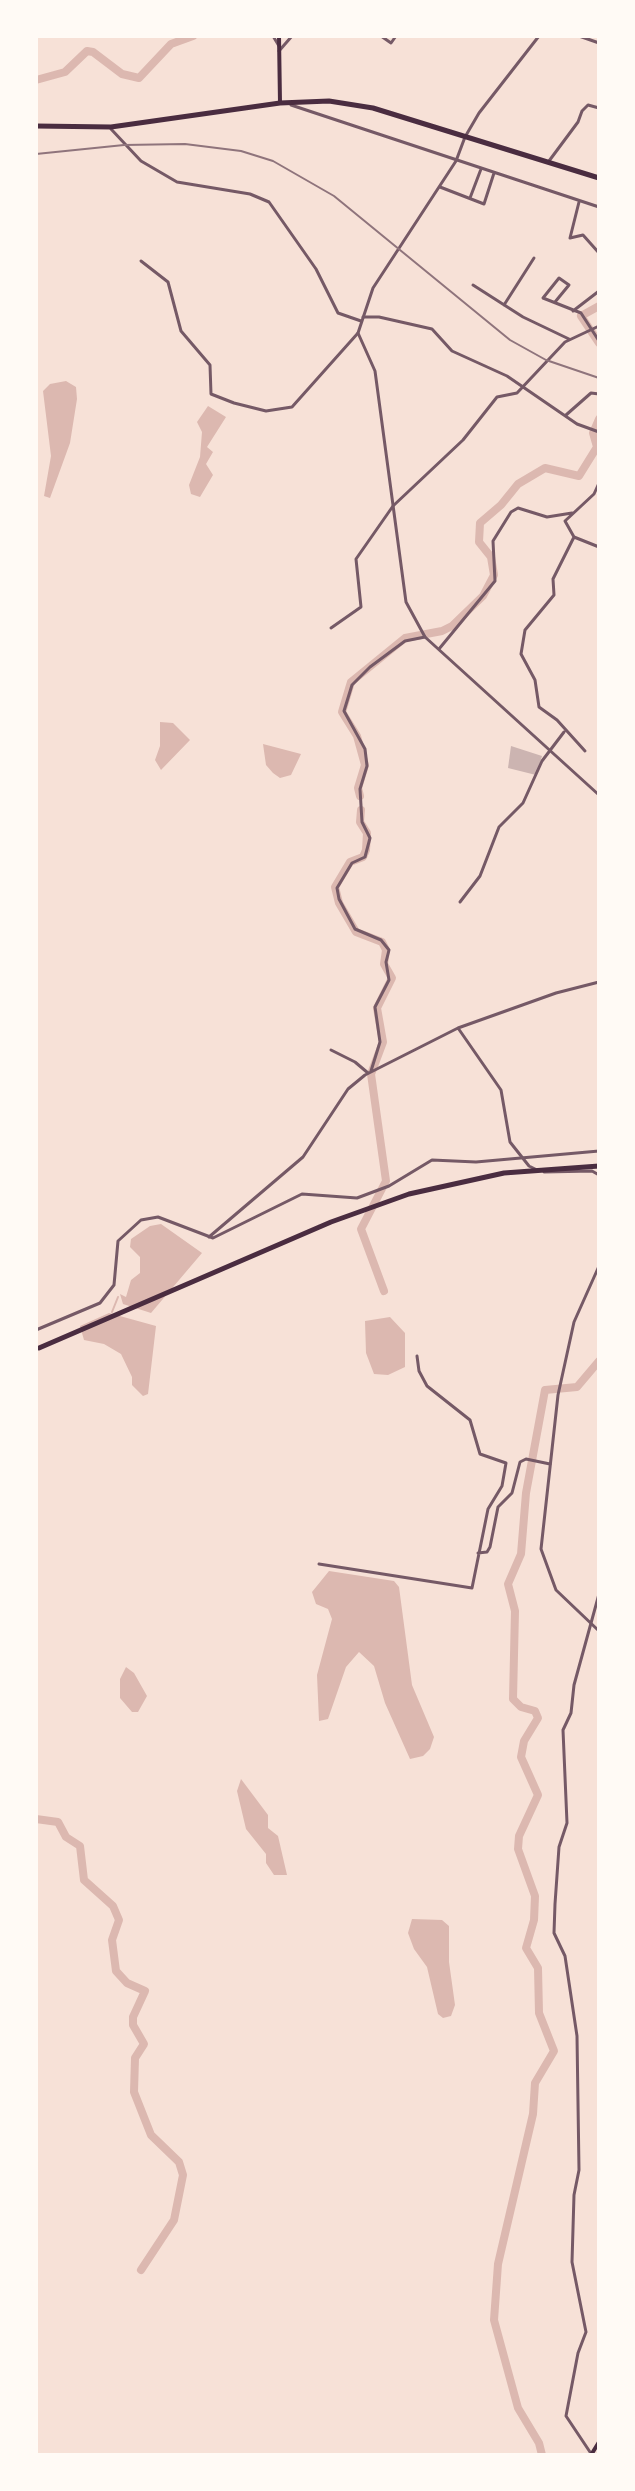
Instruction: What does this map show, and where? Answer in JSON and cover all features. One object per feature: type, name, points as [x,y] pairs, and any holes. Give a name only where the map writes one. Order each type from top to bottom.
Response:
[{"type":"highway","points":[[36,126],[111,127],[288,102],[351,104],[599,178]]},
{"type":"highway","points":[[39,1348],[331,1222],[409,1194],[485,1176],[599,1166]]},
{"type":"main road","points":[[279,36],[280,103]]},
{"type":"main road","points":[[592,2455],[599,2442]]},
{"type":"street","points":[[273,36],[279,49],[292,36]]},
{"type":"street","points":[[381,36],[391,43],[396,36]]},
{"type":"street","points":[[141,261],[168,282],[181,331],[210,365],[211,394],[266,411],[292,407],[358,333],[373,288],[456,161],[479,113],[539,36]]},
{"type":"street","points":[[579,36],[599,43]]},
{"type":"street","points":[[288,102],[351,127],[598,207]]},
{"type":"street","points":[[548,162],[582,111],[588,105],[599,108]]},
{"type":"street","points":[[111,127],[141,161],[177,182],[250,194],[269,202],[316,269],[338,313],[362,319],[379,317],[432,329],[452,351],[522,385],[595,431]]},
{"type":"street","points":[[470,198],[481,169]]},
{"type":"street","points":[[440,187],[484,204],[494,173]]},
{"type":"street","points":[[579,201],[570,238],[583,235],[599,253]]},
{"type":"street","points":[[504,305],[534,258]]},
{"type":"street","points":[[555,302],[569,285],[559,278],[543,298],[581,313],[599,341]]},
{"type":"street","points":[[473,285],[569,339]]},
{"type":"street","points":[[573,311],[599,291]]},
{"type":"street","points":[[331,628],[361,607],[356,559],[393,506],[463,440],[497,397],[517,393],[569,339],[599,326]]},
{"type":"street","points":[[358,333],[375,371],[406,602],[421,631],[599,795]]},
{"type":"street","points":[[566,415],[591,393],[599,394]]},
{"type":"street","points":[[599,483],[594,494],[572,513],[565,524],[574,537],[599,547]]},
{"type":"street","points":[[439,649],[495,581],[492,547],[511,512],[518,508],[547,517],[572,513]]},
{"type":"street","points":[[574,537],[553,579],[554,595],[525,630],[521,654],[535,680],[539,707],[557,720],[564,732],[585,751]]},
{"type":"street","points":[[369,1072],[380,1042],[375,1007],[390,974],[386,944],[358,932],[339,899],[337,888],[352,863],[365,857],[370,838],[362,822],[360,789],[367,766],[365,749],[344,711],[352,685],[370,667],[405,641],[425,637]]},
{"type":"street","points":[[460,902],[480,876],[499,827],[523,803],[549,750],[564,732]]},
{"type":"street","points":[[209,1237],[303,1157],[348,1089],[369,1072],[458,1028],[556,993],[599,982]]},
{"type":"street","points":[[458,1028],[501,1090],[506,1131],[529,1166],[546,1173],[592,1171],[599,1175]]},
{"type":"street","points":[[331,1050],[369,1072]]},
{"type":"street","points":[[36,1330],[100,1303],[114,1285],[118,1241],[135,1222],[158,1217],[209,1237],[219,1236],[275,1205],[308,1192],[342,1199],[361,1197],[432,1160],[476,1162],[599,1151]]},
{"type":"street","points":[[219,1236],[224,1227]]},
{"type":"street","points":[[599,1266],[574,1322],[558,1395],[543,1517],[543,1560],[556,1590],[599,1631]]},
{"type":"street","points":[[319,1564],[472,1588],[489,1505],[502,1486],[506,1463],[480,1454],[470,1420],[427,1386],[419,1371],[417,1356]]},
{"type":"street","points":[[477,1553],[487,1552],[490,1547],[498,1507],[512,1493],[520,1462],[526,1459],[550,1464]]},
{"type":"street","points":[[592,2455],[566,2416],[578,2353],[586,2332],[572,2262],[574,2195],[579,2170],[577,2036],[565,1956],[554,1933],[555,1878],[567,1823],[563,1730],[571,1713],[589,1623],[599,1594]]},
{"type":"shaded area","points":[[66,381],[76,387],[77,399],[70,443],[50,498],[44,496],[51,456],[43,391],[50,384]]},
{"type":"shaded area","points":[[208,406],[226,417],[207,447],[213,452],[206,464],[213,475],[200,497],[191,494],[189,485],[200,457],[202,432],[197,422]]},
{"type":"shaded area","points":[[160,722],[173,723],[190,740],[161,770],[155,760],[160,746]]},
{"type":"shaded area","points":[[263,744],[301,754],[291,775],[280,778],[273,773],[266,765]]},
{"type":"shaded area","points":[[161,1224],[202,1253],[151,1313],[123,1304],[120,1294],[126,1297],[131,1280],[140,1273],[140,1257],[130,1247],[131,1239],[150,1226]]},
{"type":"shaded area","points":[[109,1313],[156,1326],[148,1394],[143,1396],[132,1385],[132,1377],[121,1354],[104,1344],[84,1340],[80,1326]]},
{"type":"shaded area","points":[[390,1317],[405,1333],[405,1367],[388,1375],[374,1374],[366,1353],[365,1321]]},
{"type":"shaded area","points":[[329,1571],[394,1581],[399,1587],[412,1685],[434,1737],[430,1749],[423,1756],[410,1759],[385,1703],[374,1666],[359,1652],[346,1667],[328,1719],[319,1721],[317,1675],[332,1619],[328,1609],[316,1604],[312,1592]]},
{"type":"shaded area","points":[[126,1667],[134,1673],[147,1696],[138,1712],[132,1712],[120,1698],[120,1679]]},
{"type":"shaded area","points":[[241,1779],[268,1815],[268,1828],[278,1836],[287,1875],[274,1875],[266,1863],[266,1854],[246,1829],[237,1791]]},
{"type":"shaded area","points":[[412,1919],[442,1920],[449,1926],[449,1962],[455,2005],[451,2016],[443,2018],[438,2014],[427,1967],[414,1949],[408,1933]]},
{"type":"building","points":[[511,746],[542,756],[536,775],[508,768]]},
{"type":"waterway","points":[[36,80],[65,72],[87,51],[93,52],[122,74],[139,78],[171,44],[193,36]]},
{"type":"waterway","points":[[599,306],[581,316],[599,343]]},
{"type":"waterway","points":[[360,796],[358,788],[365,765],[357,736],[342,712],[351,682],[405,638],[452,626],[483,596],[494,575],[491,557],[479,542],[480,523],[501,505],[518,484],[545,468],[579,476],[597,447],[593,433],[599,419]]},
{"type":"waterway","points":[[361,810],[360,822],[367,833],[366,850],[363,857],[350,862],[335,887],[339,903],[356,932],[382,942],[386,950],[384,964],[392,978],[377,1008],[383,1042],[371,1074],[386,1181],[361,1229],[384,1291]]},
{"type":"waterway","points":[[112,1312],[118,1297]]},
{"type":"waterway","points":[[542,2455],[539,2443],[518,2408],[494,2320],[498,2264],[533,2114],[535,2083],[554,2051],[539,2013],[538,1968],[526,1948],[534,1920],[535,1896],[518,1849],[519,1836],[538,1795],[521,1757],[524,1741],[538,1718],[535,1711],[521,1707],[513,1699],[515,1611],[508,1584],[521,1554],[526,1493],[545,1390],[577,1387],[599,1361]]},
{"type":"waterway","points":[[36,1819],[58,1822],[66,1837],[80,1846],[84,1880],[113,1906],[119,1920],[112,1940],[116,1971],[127,1983],[145,1991],[133,2017],[133,2025],[144,2044],[135,2058],[134,2092],[151,2135],[179,2162],[183,2175],[174,2220],[141,2270]]},
{"type":"railway","points":[[36,154],[124,145],[185,144],[241,151],[273,161],[334,196],[510,340],[546,360],[599,378]]}]
